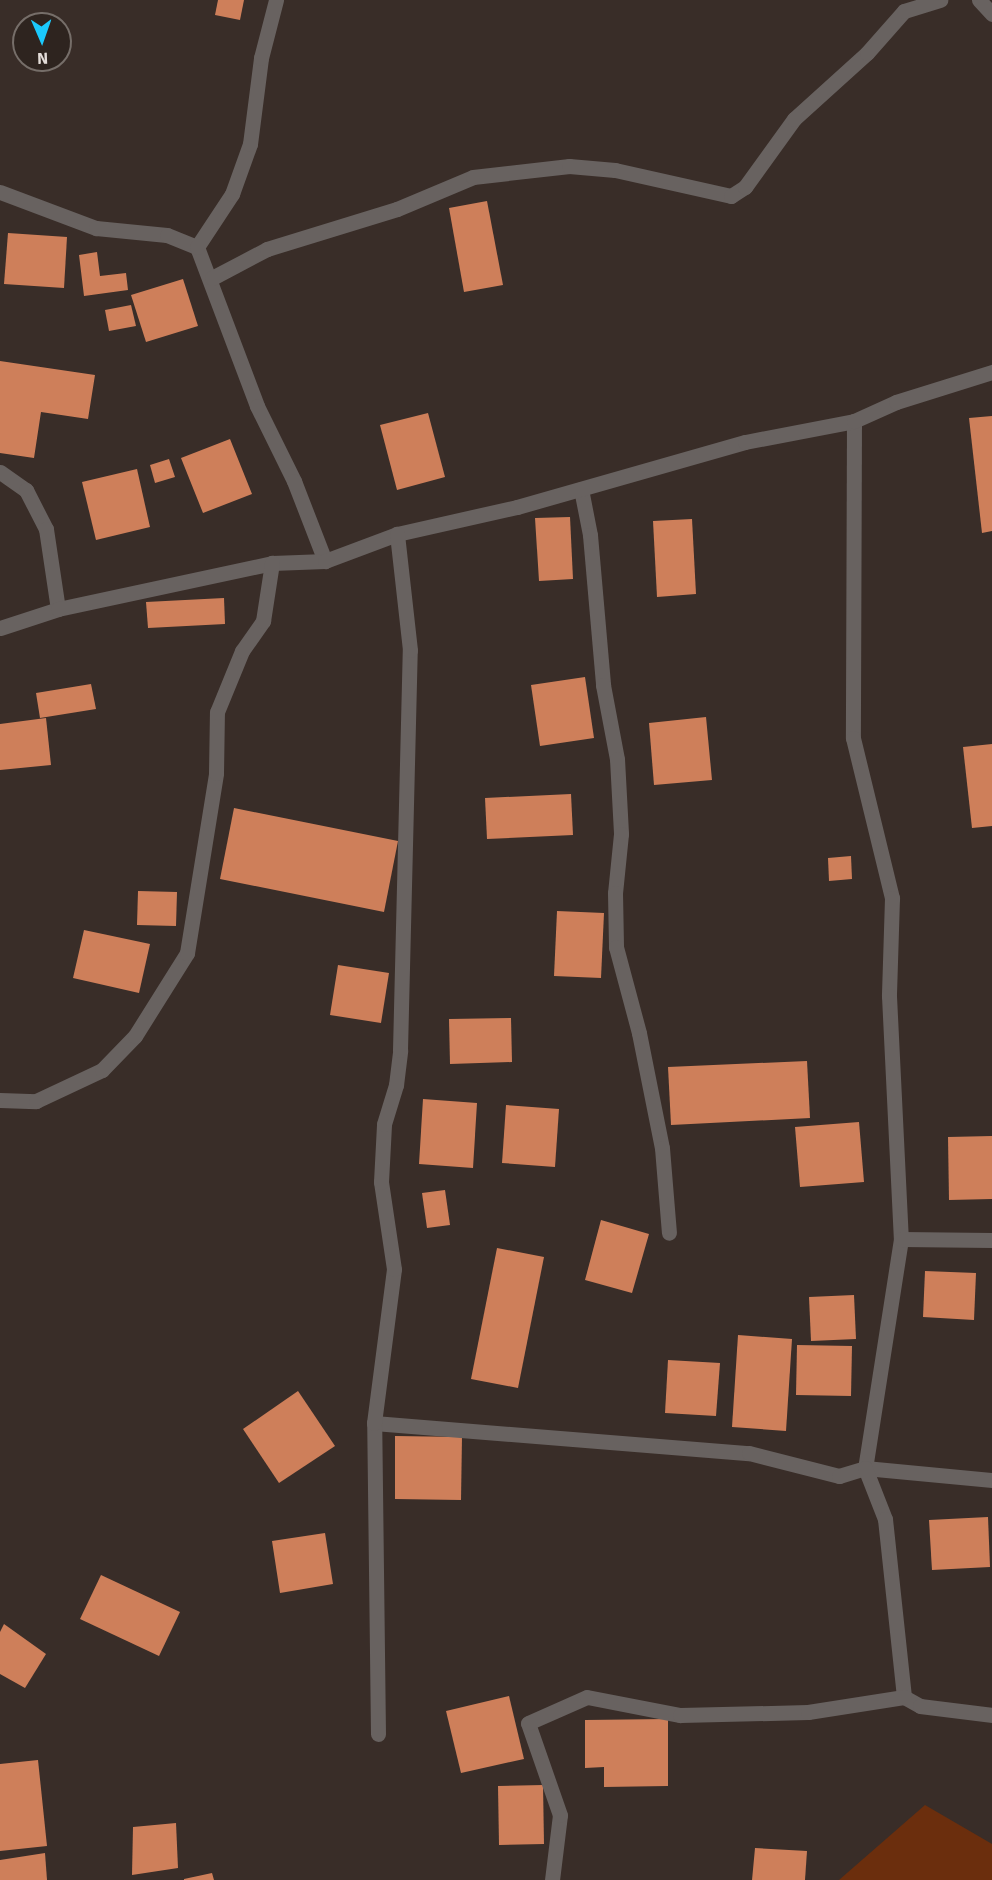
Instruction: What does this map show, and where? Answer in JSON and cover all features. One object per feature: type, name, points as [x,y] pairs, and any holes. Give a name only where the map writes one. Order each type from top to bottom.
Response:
[{"type":"street","points":[[198,247],[232,194],[250,144],[261,58],[276,0]]},
{"type":"street","points":[[212,278],[267,249],[397,209],[473,177],[569,166],[615,170],[731,196],[745,187],[794,119],[867,53],[904,11],[940,0]]},
{"type":"street","points":[[979,0],[992,14]]},
{"type":"street","points":[[0,192],[96,228],[167,235],[198,247],[212,278],[256,406],[294,481],[325,561]]},
{"type":"street","points":[[0,628],[58,609],[272,563],[325,561],[397,534],[581,489],[745,442],[854,421],[896,402],[992,372]]},
{"type":"street","points":[[854,421],[853,738],[892,898],[889,996],[901,1239],[865,1468],[885,1520],[904,1697]]},
{"type":"street","points":[[0,472],[26,490],[46,529],[58,609]]},
{"type":"street","points":[[581,489],[591,545],[603,686],[617,759],[621,834],[615,893],[616,947],[639,1033],[662,1148],[669,1233]]},
{"type":"street","points":[[378,1734],[374,1423],[394,1269],[381,1182],[384,1124],[396,1085],[400,1050],[405,938],[404,765],[410,650],[397,534]]},
{"type":"street","points":[[0,1100],[36,1101],[102,1070],[135,1036],[188,953],[216,773],[217,712],[242,651],[263,621],[272,563]]},
{"type":"street","points":[[901,1239],[992,1240]]},
{"type":"street","points":[[374,1423],[749,1453],[839,1476],[865,1468],[992,1479]]},
{"type":"street","points":[[552,1880],[560,1815],[528,1724],[587,1697],[680,1715],[808,1712],[904,1697],[920,1706],[992,1715]]},
{"type":"shaded area","points":[[925,1805],[992,1844],[992,1880],[839,1880]]},
{"type":"building","points":[[218,0],[244,0],[240,20],[215,15]]},
{"type":"building","points":[[487,201],[503,285],[464,292],[449,208]]},
{"type":"building","points":[[8,233],[67,237],[64,288],[4,284]]},
{"type":"building","points":[[97,252],[100,276],[126,273],[128,290],[84,296],[79,255]]},
{"type":"building","points":[[183,279],[198,326],[146,342],[131,295]]},
{"type":"building","points":[[131,305],[136,326],[109,331],[105,310]]},
{"type":"building","points":[[0,361],[95,375],[88,419],[41,412],[34,458],[0,453]]},
{"type":"building","points":[[428,413],[445,477],[397,490],[380,425]]},
{"type":"building","points":[[992,416],[992,531],[982,533],[969,418]]},
{"type":"building","points":[[230,439],[252,494],[203,513],[181,458]]},
{"type":"building","points":[[169,459],[175,477],[155,483],[150,465]]},
{"type":"building","points":[[137,469],[150,527],[96,540],[82,482]]},
{"type":"building","points":[[570,517],[573,579],[539,581],[535,518]]},
{"type":"building","points":[[692,519],[696,594],[657,597],[653,521]]},
{"type":"building","points":[[224,598],[225,624],[148,628],[146,602]]},
{"type":"building","points":[[585,677],[594,738],[540,746],[531,685]]},
{"type":"building","points":[[91,684],[96,709],[40,718],[36,693]]},
{"type":"building","points":[[706,717],[712,780],[654,785],[649,723]]},
{"type":"building","points":[[46,718],[51,765],[0,770],[0,724]]},
{"type":"building","points":[[992,744],[992,826],[972,828],[963,747]]},
{"type":"building","points":[[571,794],[573,835],[487,839],[485,798]]},
{"type":"building","points":[[234,808],[398,841],[384,912],[220,879]]},
{"type":"building","points":[[851,856],[852,879],[829,881],[828,858]]},
{"type":"building","points":[[138,891],[177,892],[176,926],[137,925]]},
{"type":"building","points":[[557,911],[604,913],[601,978],[554,976]]},
{"type":"building","points":[[84,930],[150,944],[139,993],[73,978]]},
{"type":"building","points":[[338,965],[389,973],[381,1023],[330,1015]]},
{"type":"building","points":[[511,1018],[512,1062],[450,1064],[449,1019]]},
{"type":"building","points":[[807,1061],[810,1118],[671,1125],[668,1067]]},
{"type":"building","points":[[423,1099],[477,1103],[473,1168],[419,1164]]},
{"type":"building","points":[[506,1105],[559,1109],[555,1167],[502,1163]]},
{"type":"building","points":[[859,1122],[864,1182],[800,1187],[795,1127]]},
{"type":"building","points":[[992,1136],[992,1199],[949,1200],[948,1137]]},
{"type":"building","points":[[445,1190],[450,1225],[427,1228],[422,1193]]},
{"type":"building","points":[[601,1220],[649,1234],[632,1293],[585,1280]]},
{"type":"building","points":[[497,1248],[544,1257],[518,1388],[471,1379]]},
{"type":"building","points":[[925,1271],[976,1273],[974,1320],[923,1317]]},
{"type":"building","points":[[854,1295],[856,1339],[811,1341],[809,1297]]},
{"type":"building","points":[[738,1335],[792,1339],[786,1431],[732,1427]]},
{"type":"building","points":[[797,1345],[852,1346],[851,1396],[796,1395]]},
{"type":"building","points":[[668,1360],[720,1363],[716,1416],[665,1413]]},
{"type":"building","points":[[298,1391],[335,1446],[279,1483],[243,1429]]},
{"type":"building","points":[[395,1436],[462,1437],[461,1500],[395,1499]]},
{"type":"building","points":[[988,1517],[990,1567],[932,1570],[929,1520]]},
{"type":"building","points":[[325,1533],[333,1584],[280,1593],[272,1541]]},
{"type":"building","points":[[101,1575],[180,1612],[159,1656],[80,1619]]},
{"type":"building","points":[[4,1624],[46,1654],[25,1688],[0,1674],[0,1632]]},
{"type":"building","points":[[509,1696],[524,1759],[461,1773],[446,1711]]},
{"type":"building","points":[[668,1719],[668,1786],[604,1787],[604,1767],[585,1768],[585,1720]]},
{"type":"building","points":[[38,1760],[47,1846],[0,1851],[0,1764]]},
{"type":"building","points":[[543,1785],[544,1844],[499,1845],[498,1786]]},
{"type":"building","points":[[176,1823],[178,1868],[132,1875],[133,1827]]},
{"type":"building","points":[[755,1848],[807,1851],[805,1880],[752,1880]]},
{"type":"building","points":[[45,1853],[47,1880],[0,1880],[0,1860]]},
{"type":"building","points":[[212,1873],[214,1880],[184,1880],[184,1879]]}]
